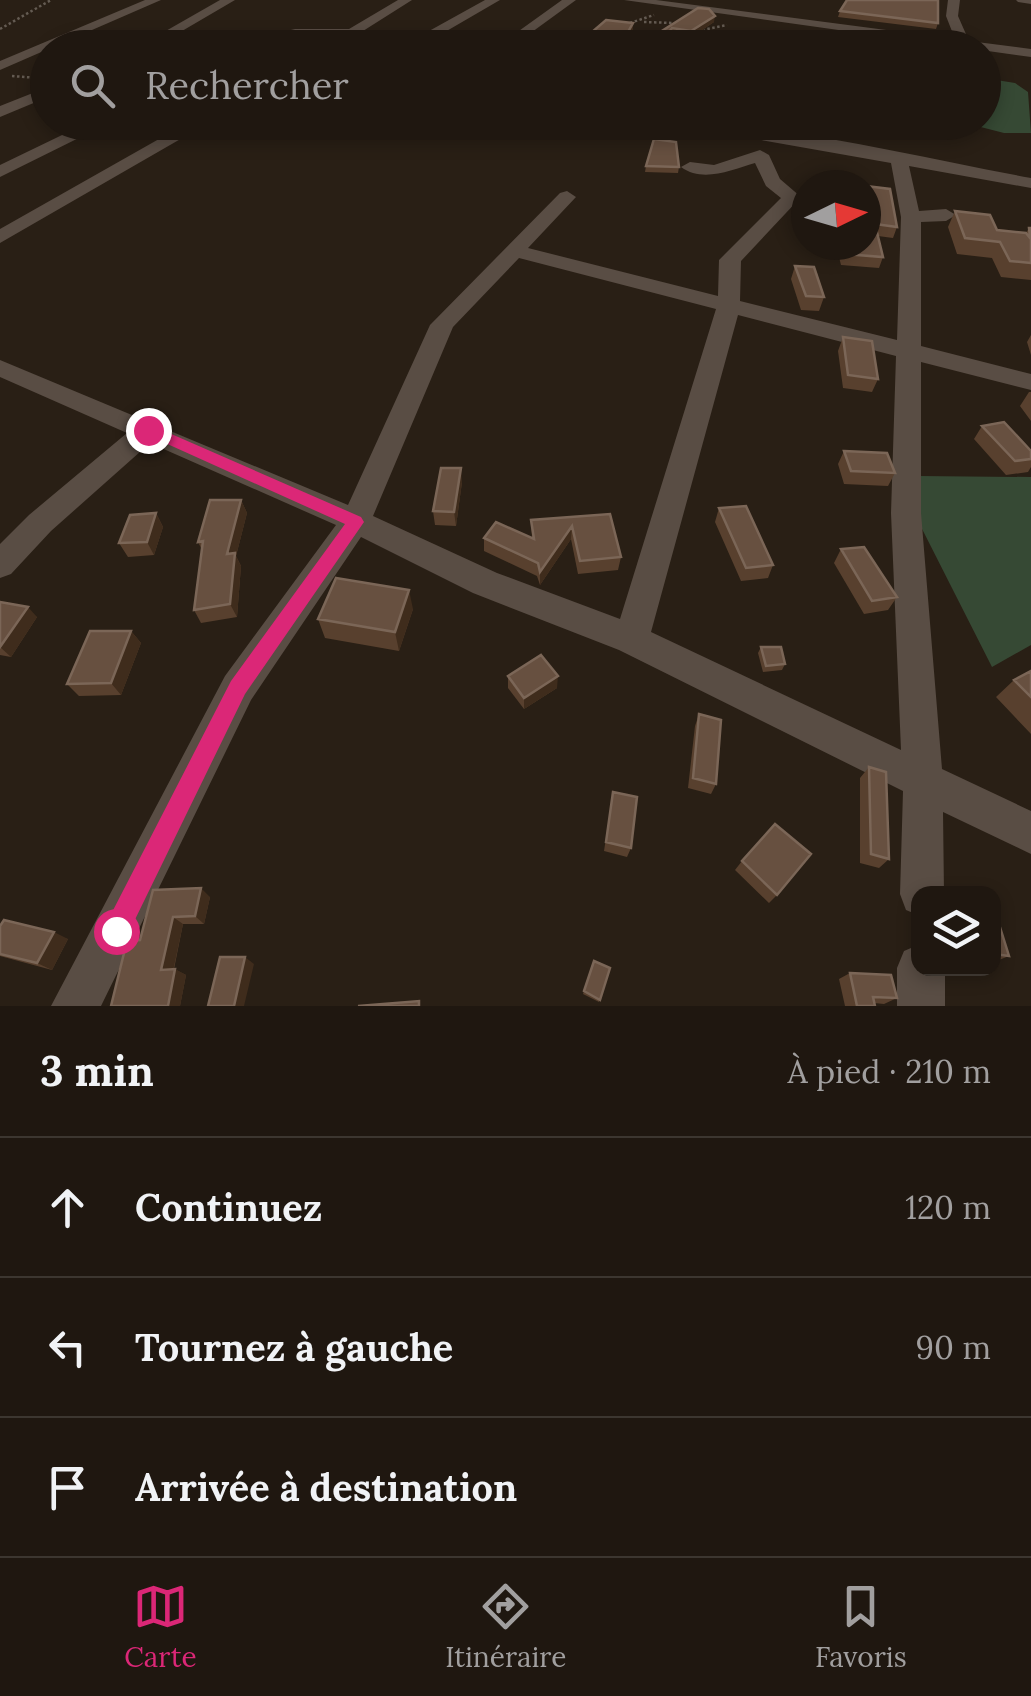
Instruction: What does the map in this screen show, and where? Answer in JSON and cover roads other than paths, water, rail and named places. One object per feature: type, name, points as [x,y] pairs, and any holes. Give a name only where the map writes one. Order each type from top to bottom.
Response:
[{"type":"street","points":[[89,30],[156,0]]},
{"type":"street","points":[[175,30],[229,0]]},
{"type":"street","points":[[352,30],[406,0]]},
{"type":"street","points":[[440,30],[494,0]]},
{"type":"street","points":[[527,30],[570,0]]},
{"type":"street","points":[[630,0],[879,30]]},
{"type":"street","points":[[954,0],[946,16],[955,30]]},
{"type":"street","points":[[1022,0],[1031,1]]},
{"type":"street","points":[[1001,49],[1031,53]]},
{"type":"street","points":[[3,69],[30,57]]},
{"type":"street","points":[[0,112],[30,94]]},
{"type":"street","points":[[0,172],[65,140]]},
{"type":"street","points":[[0,237],[170,140]]},
{"type":"street","points":[[782,140],[1031,183]]},
{"type":"street","points":[[839,149],[840,140]]},
{"type":"street","points":[[921,140],[900,155],[899,160],[910,218],[906,513],[923,783],[922,886]]},
{"type":"street","points":[[630,639],[729,305],[730,260],[792,197],[772,182],[760,155]]},
{"type":"street","points":[[690,167],[715,170],[760,155],[790,164]]},
{"type":"street","points":[[75,1006],[238,688],[356,522],[442,325],[566,196]]},
{"type":"street","points":[[910,218],[946,215]]},
{"type":"street","points":[[514,251],[1031,382]]},
{"type":"street","points":[[0,368],[356,522],[485,583],[630,639],[1031,833]]},
{"type":"street","points":[[0,565],[40,523],[148,430]]},
{"type":"street","points":[[921,1006],[922,976]]}]
